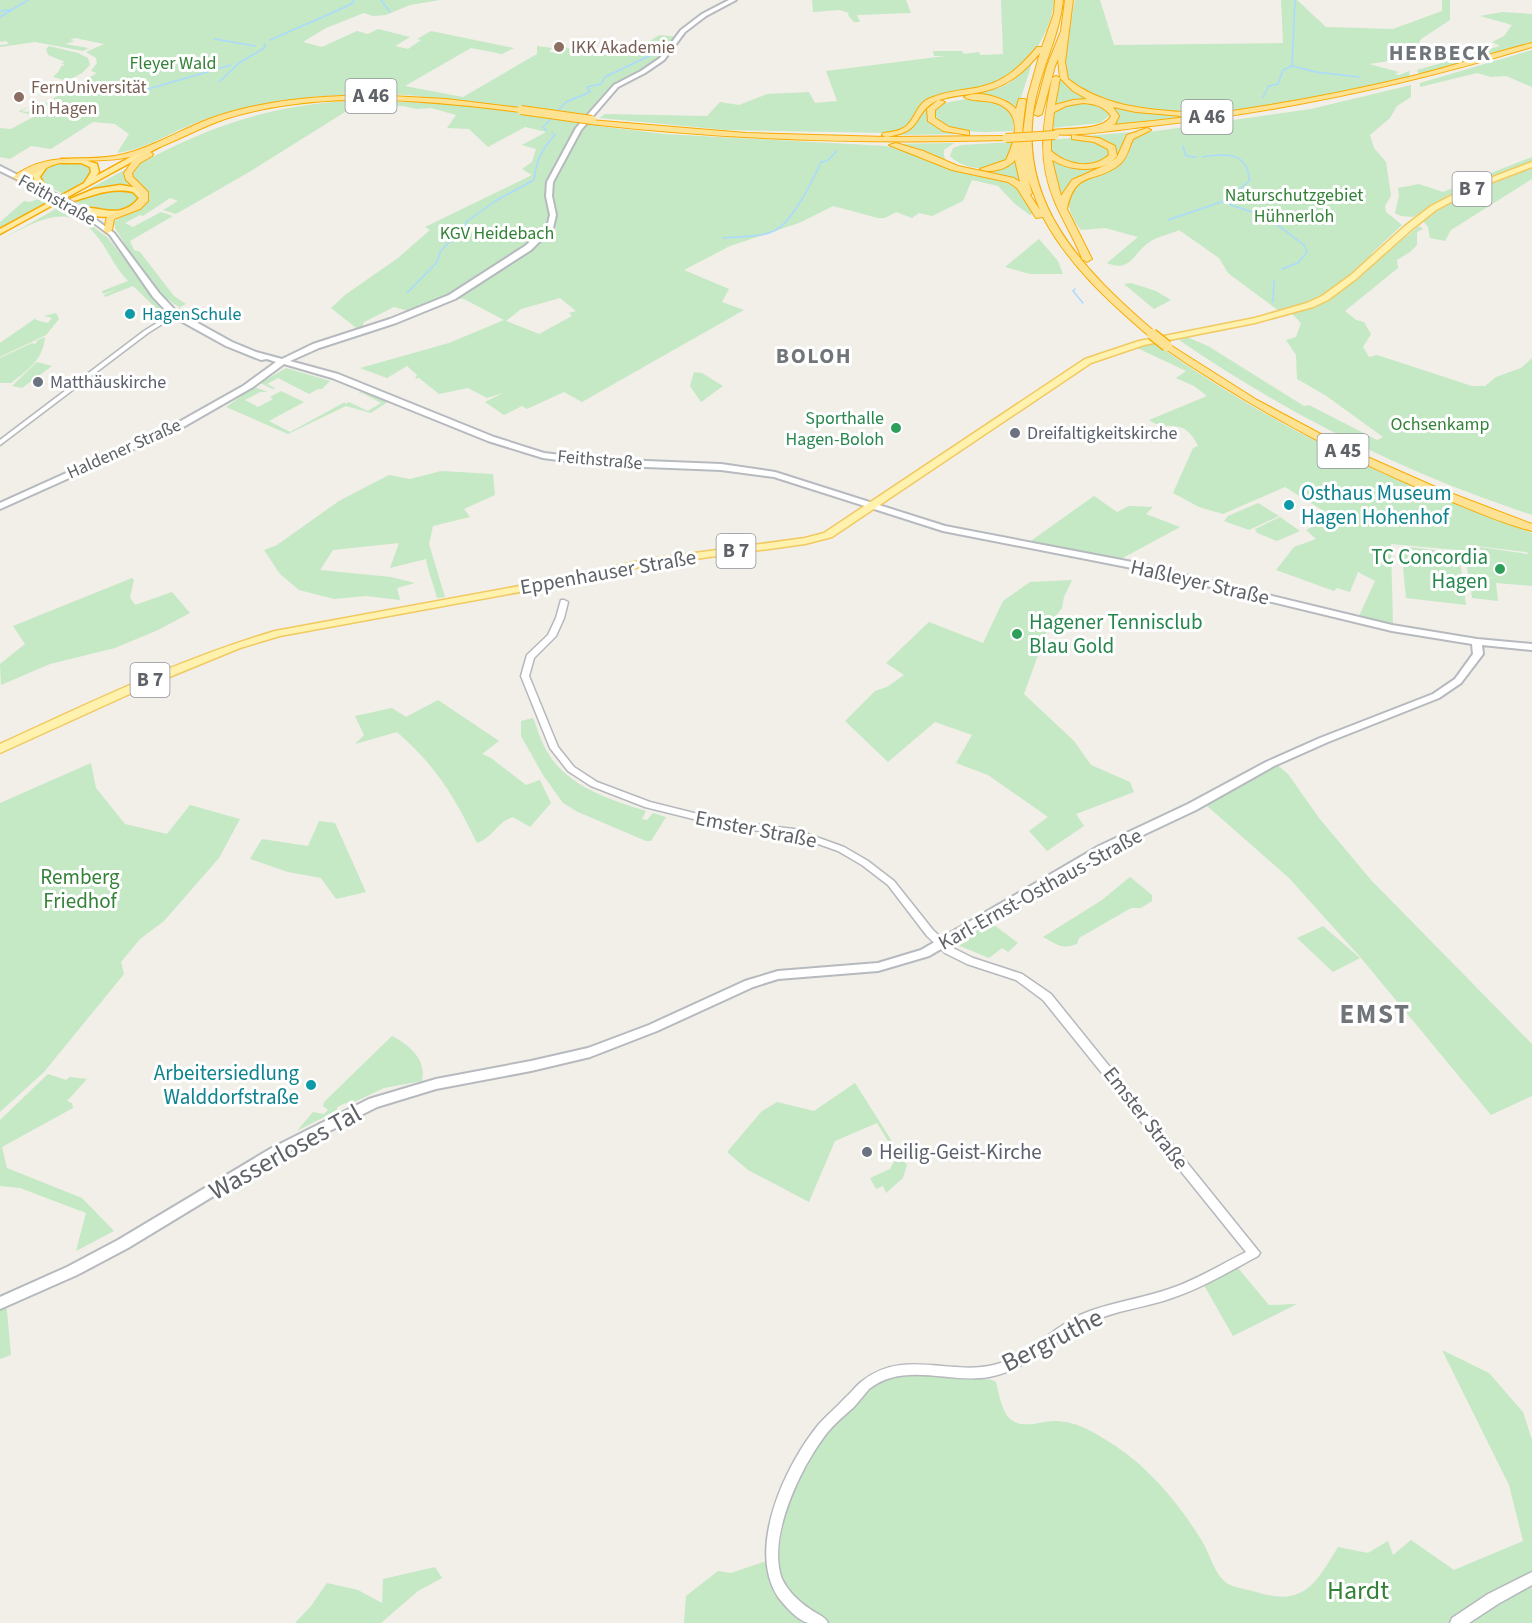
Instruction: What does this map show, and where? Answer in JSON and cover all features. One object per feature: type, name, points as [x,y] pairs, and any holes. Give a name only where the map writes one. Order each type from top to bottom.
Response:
[{"type":"highway","name":"A 45","points":[[1059,0],[1056,19],[1034,89],[1028,116],[1026,145],[1039,198],[1059,236],[1081,259]]},
{"type":"highway","name":"A 45","points":[[1068,0],[1065,31],[1040,103],[1035,144],[1042,182],[1054,211],[1081,259],[1103,289],[1172,345],[1240,395],[1320,440],[1455,500],[1532,528]]},
{"type":"highway","points":[[1032,204],[1019,167],[1018,118],[1040,49],[1056,19]]},
{"type":"highway","points":[[1065,31],[1061,62],[1048,113],[1046,151],[1055,190],[1081,259]]},
{"type":"highway","name":"A 46","points":[[1054,134],[1221,116],[1359,91],[1532,47]]},
{"type":"highway","name":"A 46","points":[[1054,134],[1190,123],[1312,104],[1417,81],[1532,47]]},
{"type":"highway","points":[[854,136],[888,135],[904,131],[912,126],[921,108],[928,102],[947,95],[983,90],[1005,83],[1021,72],[1040,49]]},
{"type":"highway","points":[[1061,62],[1062,77],[1070,86],[1102,101],[1153,112],[1223,113]]},
{"type":"highway","points":[[1068,133],[1223,113],[1359,91]]},
{"type":"highway","name":"A 46","points":[[158,146],[188,131],[235,114],[271,105],[329,98],[400,96],[591,121],[735,134],[881,141],[1005,136]]},
{"type":"highway","name":"A 46","points":[[137,161],[206,127],[249,114],[310,102],[387,98],[520,111]]},
{"type":"highway","points":[[990,137],[946,129],[934,123],[929,112],[934,106],[946,100],[978,98],[1006,104],[1014,110],[1018,118]]},
{"type":"highway","points":[[1048,113],[1060,104],[1082,102],[1101,105],[1114,113],[1114,119],[1108,124],[1068,133]]},
{"type":"highway","points":[[1063,211],[1064,198],[1068,189],[1084,177],[1118,161],[1130,137],[1143,131],[1271,113],[1312,104]]},
{"type":"highway","points":[[735,134],[804,141],[864,142],[1054,134],[1173,126]]},
{"type":"highway","points":[[1046,151],[1059,161],[1077,165],[1100,164],[1113,156],[1112,148],[1103,142],[1068,133]]},
{"type":"highway","points":[[735,134],[990,137]]},
{"type":"highway","points":[[990,137],[959,143],[947,150],[947,158],[969,168],[985,170],[1010,162],[1017,146]]},
{"type":"highway","points":[[864,142],[903,147],[955,168],[1005,178],[1020,186],[1061,247],[1081,259]]},
{"type":"highway","points":[[19,178],[66,160],[121,158],[158,146]]},
{"type":"highway","points":[[0,234],[158,146]]},
{"type":"highway","points":[[0,234],[53,208],[137,161]]},
{"type":"highway","points":[[96,220],[137,207],[145,198],[144,192],[129,178],[128,173],[137,161]]},
{"type":"highway","points":[[3,170],[20,173],[58,163],[86,162],[96,169],[86,185]]},
{"type":"highway","points":[[37,170],[36,177],[43,190]]},
{"type":"highway","points":[[53,208],[107,188],[129,188],[142,195],[142,201],[135,207],[109,216],[77,208]]},
{"type":"highway","points":[[108,230],[109,216]]},
{"type":"highway","name":"A 45","points":[[1172,345],[1251,394],[1321,432],[1414,475],[1532,521]]},
{"type":"main road","name":"Haldener Straße","points":[[0,506],[182,424],[284,362],[327,342],[401,318],[452,297],[508,262],[543,236],[550,228],[553,218],[549,196],[550,182],[578,129],[616,86],[662,59],[683,32],[703,16],[733,0]]},
{"type":"main road","name":"Eppenhauser Straße","points":[[0,749],[141,684],[262,637],[574,579],[644,563],[813,539],[838,530],[1088,361],[1131,346],[1282,313],[1311,304],[1343,284],[1436,206],[1532,164]]},
{"type":"main road","name":"Feithstraße","points":[[3,170],[96,220],[108,230],[155,291],[176,313],[214,334],[216,338],[233,345],[338,378],[491,439],[535,454],[576,460],[747,470],[798,481],[871,507]]},
{"type":"main road","name":"Haßleyer Straße","points":[[871,507],[943,528],[1132,565],[1357,620],[1473,642],[1532,647]]},
{"type":"main road","name":"Karl-Ernst-Osthaus-Straße","points":[[590,1052],[652,1028],[756,981],[798,972],[878,967],[912,957],[941,944],[1103,849],[1192,807],[1270,764],[1309,746],[1436,696],[1458,681],[1478,654],[1473,642]]},
{"type":"main road","name":"Wasserloses Tal","points":[[0,1303],[72,1271],[123,1244],[267,1157],[373,1103],[436,1084],[590,1052]]},
{"type":"street","points":[[0,443],[152,327],[176,313]]},
{"type":"street","name":"Emster Straße","points":[[564,602],[552,636],[530,657],[525,676],[550,741],[566,765],[587,781],[648,805],[726,824],[794,832],[841,849],[865,863],[891,883],[941,944],[956,955],[1019,977],[1047,997],[1105,1065],[1254,1253]]},
{"type":"street","name":"Bergruthe","points":[[821,1623],[805,1615],[780,1590],[773,1561],[777,1523],[788,1490],[807,1453],[824,1428],[869,1382],[892,1371],[922,1369],[979,1372],[1004,1368],[1083,1320],[1148,1298],[1172,1293],[1254,1253]]},
{"type":"street","points":[[1457,1623],[1492,1599],[1532,1578]]},
{"type":"green space","points":[[0,0],[440,0],[410,5],[386,15],[373,16],[364,13],[326,28],[303,42],[322,47],[357,31],[368,34],[378,29],[410,37],[395,46],[408,49],[421,40],[417,39],[431,31],[514,48],[502,54],[471,48],[405,86],[463,97],[537,54],[537,46],[552,48],[549,52],[557,53],[564,47],[573,49],[579,44],[586,46],[589,40],[600,42],[592,50],[624,56],[644,52],[640,48],[659,35],[679,37],[663,58],[622,83],[589,116],[600,124],[598,126],[664,134],[887,146],[1008,181],[1017,187],[1034,213],[1030,215],[1015,204],[998,186],[972,180],[963,201],[932,216],[919,213],[912,218],[896,212],[885,218],[878,218],[833,206],[799,223],[730,246],[684,270],[729,289],[722,302],[744,310],[582,402],[564,392],[527,409],[522,406],[504,415],[485,402],[503,393],[487,398],[468,388],[439,394],[419,378],[415,379],[417,375],[407,366],[387,378],[360,368],[449,343],[504,320],[464,299],[446,298],[412,312],[394,307],[364,322],[360,331],[331,308],[345,295],[398,258],[430,230],[425,227],[532,175],[522,169],[532,162],[536,149],[522,145],[546,132],[525,127],[488,147],[469,129],[447,128],[456,115],[431,108],[353,107],[251,171],[176,214],[163,210],[178,201],[170,198],[143,216],[140,215],[125,223],[133,227],[161,212],[173,216],[130,241],[134,250],[140,252],[174,296],[186,304],[180,307],[170,301],[152,283],[135,261],[115,228],[116,220],[141,207],[148,199],[148,193],[131,175],[137,165],[204,133],[269,112],[303,105],[337,102],[373,100],[411,102],[421,96],[338,95],[256,106],[203,120],[150,143],[117,153],[129,134],[115,124],[93,122],[51,149],[31,146],[10,159],[0,157],[0,128],[11,129],[35,116],[18,111],[32,106],[21,111],[27,112],[36,106],[39,107],[28,112],[35,114],[48,107],[42,105],[97,73],[91,71],[97,63],[96,58],[86,52],[104,44],[75,38],[70,40],[75,41],[65,44],[89,48],[83,51],[35,42],[0,47],[0,45],[9,44],[6,41],[0,42]],"holes":[[[560,298],[576,311],[569,313],[572,316],[539,334],[506,321],[521,309]]]},
{"type":"green space","points":[[812,0],[906,0],[911,13],[857,15],[860,22],[854,22],[848,15],[849,13],[840,10],[813,12]]},
{"type":"green space","points":[[1001,0],[1054,0],[1044,36],[1029,59],[1010,78],[1000,84],[946,96],[920,111],[906,128],[889,133],[726,130],[599,118],[605,114],[707,116],[720,102],[739,105],[767,94],[809,92],[815,103],[837,101],[826,71],[945,56],[934,56],[933,51],[962,51],[964,54],[979,52],[980,55],[1003,54]]},
{"type":"green space","points":[[1075,0],[1100,0],[1114,45],[1283,43],[1281,0],[1297,0],[1326,27],[1393,29],[1442,11],[1442,0],[1450,0],[1450,20],[1421,39],[1411,58],[1369,64],[1399,72],[1395,74],[1399,75],[1409,71],[1410,77],[1299,101],[1217,111],[1178,112],[1140,109],[1107,101],[1070,83],[1063,67]]},
{"type":"green space","points":[[1502,12],[1532,14],[1532,42],[1419,75],[1417,70],[1500,46],[1492,42],[1504,36],[1512,25],[1480,16]]},
{"type":"green space","points":[[49,46],[78,53],[88,58],[90,65],[82,73],[60,85],[57,84],[64,80],[53,77],[61,66],[65,65],[61,63],[65,62],[48,55],[46,49]]},
{"type":"green space","points":[[1532,50],[1532,87],[1506,76],[1491,77],[1477,73],[1420,87],[1420,83]]},
{"type":"green space","points":[[1033,60],[1017,110],[984,98],[956,97],[944,100],[927,114],[928,118],[950,132],[960,134],[899,135],[912,127],[924,109],[934,101],[961,93],[997,88],[1021,74]]},
{"type":"green space","points":[[1060,77],[1070,87],[1104,101],[1166,113],[1200,115],[1113,125],[1118,115],[1095,103],[1077,101],[1052,107]]},
{"type":"green space","points":[[1411,85],[1411,97],[1397,106],[1390,118],[1370,135],[1374,148],[1386,162],[1391,196],[1385,206],[1386,212],[1402,225],[1371,254],[1380,258],[1419,226],[1423,229],[1417,232],[1417,245],[1397,260],[1398,268],[1345,311],[1356,320],[1364,322],[1371,334],[1363,347],[1369,357],[1377,355],[1472,386],[1485,386],[1496,377],[1521,368],[1532,358],[1532,515],[1438,481],[1393,461],[1306,418],[1221,368],[1179,340],[1187,337],[1208,346],[1304,406],[1309,405],[1377,440],[1383,437],[1325,395],[1297,379],[1296,355],[1286,340],[1296,337],[1301,323],[1291,313],[1282,313],[1228,273],[1219,258],[1179,230],[1151,241],[1127,263],[1115,265],[1107,263],[1138,237],[1105,228],[1081,230],[1070,212],[1069,199],[1075,187],[1111,168],[1131,141],[1142,133],[1311,109]]},
{"type":"green space","points":[[966,99],[987,101],[1004,107],[1014,116],[1013,131],[964,130],[937,120],[935,111],[940,104]]},
{"type":"green space","points":[[1075,103],[1099,106],[1110,115],[1100,123],[1051,128],[1053,116],[1057,110]]},
{"type":"green space","points":[[1133,132],[1126,139],[1113,162],[1075,179],[1064,190],[1062,199],[1051,158],[1088,167],[1115,157],[1117,153],[1101,139],[1085,136]]},
{"type":"green space","points":[[1071,138],[1089,140],[1108,148],[1109,156],[1087,164],[1072,162],[1051,152],[1049,140]]},
{"type":"green space","points":[[1013,142],[1007,160],[995,167],[970,167],[950,156],[953,148],[961,145]]},
{"type":"green space","points":[[954,143],[944,150],[945,158],[951,164],[906,147],[889,144]]},
{"type":"green space","points":[[1532,157],[1532,161],[1449,195],[1413,217],[1395,213],[1399,196],[1398,188],[1419,184],[1443,192]]},
{"type":"green space","points":[[1015,159],[1022,186],[1017,182],[963,168],[986,170],[998,168]]},
{"type":"green space","points":[[64,162],[83,162],[93,169],[88,179],[63,194],[42,183],[38,175],[49,166]]},
{"type":"green space","points":[[130,167],[135,188],[90,191],[76,196]]},
{"type":"green space","points":[[1532,168],[1532,179],[1451,230],[1445,241],[1430,238],[1428,227],[1423,221],[1435,212],[1475,191]]},
{"type":"green space","points":[[110,189],[135,190],[142,197],[127,208],[110,212],[91,210],[74,200]]},
{"type":"green space","points":[[46,196],[53,200],[0,228],[0,222],[24,201],[30,202]]},
{"type":"green space","points":[[63,205],[107,237],[165,310],[160,312],[133,286],[105,297],[104,295],[118,289],[103,294],[102,291],[128,281],[102,243],[90,229],[78,220],[54,217],[41,220],[0,240]]},
{"type":"green space","points":[[1039,239],[1058,261],[1063,274],[1030,274],[1005,267]]},
{"type":"green space","points":[[1131,283],[1156,291],[1171,300],[1154,309],[1124,284]]},
{"type":"green space","points":[[56,313],[59,319],[46,335],[0,357],[0,343],[36,318],[36,320],[48,323],[52,318],[44,316]]},
{"type":"green space","points":[[45,337],[38,358],[29,369],[11,383],[0,383],[0,358],[32,343],[35,344],[36,341]]},
{"type":"green space","points":[[1155,343],[1244,401],[1337,452],[1433,495],[1532,533],[1532,586],[1496,583],[1498,601],[1472,598],[1469,576],[1495,578],[1468,574],[1465,552],[1481,554],[1480,547],[1528,554],[1527,552],[1477,546],[1478,552],[1391,544],[1393,625],[1359,616],[1375,581],[1358,572],[1350,592],[1337,588],[1334,591],[1276,570],[1294,547],[1316,539],[1306,530],[1332,516],[1285,487],[1223,514],[1199,507],[1173,493],[1193,448],[1198,446],[1187,430],[1181,427],[1156,424],[1149,420],[1207,396],[1194,386],[1176,378],[1186,371],[1135,347]]},
{"type":"green space","points":[[37,362],[52,366],[22,388],[12,386]]},
{"type":"green space","points":[[286,368],[330,381],[322,389],[309,394],[278,378],[267,384],[275,388],[273,389],[260,383]]},
{"type":"green space","points":[[694,372],[702,373],[723,386],[701,402],[690,386]]},
{"type":"green space","points":[[254,387],[268,392],[260,392],[245,400],[258,407],[273,399],[270,397],[281,391],[304,402],[269,421],[290,432],[345,402],[345,404],[349,402],[368,411],[381,403],[362,393],[358,394],[361,392],[389,401],[371,413],[346,406],[288,434],[226,407]]},
{"type":"green space","points":[[441,471],[493,474],[495,495],[464,509],[470,517],[433,526],[429,544],[445,597],[437,598],[426,559],[390,568],[399,543],[333,550],[320,570],[391,577],[415,583],[397,588],[400,600],[366,596],[334,599],[299,590],[280,574],[264,550],[277,545],[339,501],[389,475],[410,479]]},
{"type":"green space","points":[[1094,496],[1117,512],[1129,506],[1153,507],[1146,514],[1180,527],[1121,559],[1025,545]]},
{"type":"green space","points":[[1258,503],[1279,516],[1249,530],[1224,521],[1228,516]]},
{"type":"green space","points":[[1280,517],[1300,531],[1277,541],[1257,533],[1255,529]]},
{"type":"green space","points":[[1401,546],[1459,553],[1466,605],[1406,598]]},
{"type":"green space","points":[[132,578],[134,580],[130,597],[135,605],[172,592],[190,613],[158,630],[115,648],[50,664],[1,685],[0,664],[25,644],[13,626]]},
{"type":"green space","points":[[1072,580],[1064,597],[1062,608],[1049,625],[1024,694],[1074,741],[1091,765],[1130,782],[1134,792],[1076,814],[1084,826],[1047,851],[1029,831],[1048,817],[988,775],[956,763],[972,735],[935,722],[888,762],[845,721],[875,691],[887,687],[904,675],[886,663],[929,622],[983,643],[1003,601],[1030,582]]},
{"type":"green space","points":[[438,700],[499,741],[482,754],[491,758],[526,785],[540,780],[551,803],[530,827],[513,817],[503,822],[487,838],[477,843],[434,770],[397,732],[355,744],[364,735],[355,716],[392,708],[406,717]]},
{"type":"green space","points":[[533,718],[548,753],[567,775],[591,791],[646,811],[642,819],[647,820],[653,813],[666,817],[651,841],[646,841],[578,812],[563,803],[543,775],[521,736],[521,721]]},
{"type":"green space","name":"Remberg Friedhof","points":[[91,763],[96,788],[125,824],[167,834],[190,805],[240,819],[219,858],[164,921],[140,939],[121,962],[124,974],[44,1072],[0,1112],[0,803]]},
{"type":"green space","points":[[1277,765],[1288,774],[1319,818],[1371,880],[1532,1044],[1532,1096],[1491,1115],[1361,958],[1289,878],[1206,805]]},
{"type":"green space","points":[[319,821],[335,823],[366,892],[336,899],[321,878],[288,872],[250,859],[262,839],[308,846]]},
{"type":"green space","points":[[1130,877],[1152,895],[1152,901],[1141,908],[1131,908],[1079,938],[1077,944],[1072,946],[1056,944],[1043,937],[1102,900]]},
{"type":"green space","points":[[990,922],[1018,943],[1008,952],[1002,948],[989,958],[955,944],[960,941],[965,943],[969,940],[966,938]]},
{"type":"green space","points":[[1323,926],[1360,958],[1333,972],[1297,938]]},
{"type":"green space","points":[[392,1036],[410,1048],[419,1059],[423,1073],[422,1081],[384,1088],[348,1105],[346,1103],[337,1107],[338,1110],[297,1131],[313,1112],[324,1114],[328,1110],[323,1106],[324,1102]]},
{"type":"green space","points":[[48,1074],[66,1080],[70,1077],[87,1079],[67,1101],[72,1103],[73,1108],[2,1147],[7,1168],[82,1198],[114,1231],[76,1251],[86,1213],[20,1188],[0,1186],[0,1120]]},
{"type":"green space","points":[[855,1083],[907,1165],[903,1178],[886,1193],[883,1186],[876,1189],[870,1178],[890,1169],[897,1156],[877,1123],[835,1141],[809,1202],[748,1170],[727,1152],[762,1111],[777,1102],[814,1111]]},
{"type":"green space","points":[[1231,1265],[1238,1268],[1269,1305],[1297,1304],[1233,1336],[1201,1280]]},
{"type":"green space","points":[[6,1300],[11,1355],[0,1359],[0,1303]]},
{"type":"green space","name":"Hardt","points":[[1442,1350],[1489,1373],[1523,1412],[1532,1440],[1532,1623],[684,1623],[686,1596],[718,1571],[731,1573],[778,1557],[786,1508],[806,1462],[839,1418],[872,1384],[914,1371],[992,1380],[996,1382],[1004,1410],[1015,1422],[1020,1424],[1055,1421],[1072,1423],[1117,1447],[1154,1478],[1184,1514],[1202,1541],[1220,1577],[1233,1586],[1270,1596],[1296,1595],[1306,1590],[1314,1582],[1338,1547],[1368,1553],[1388,1541],[1393,1555],[1411,1540],[1454,1570],[1523,1541],[1509,1485]]},
{"type":"green space","points":[[435,1567],[442,1578],[418,1591],[381,1623],[295,1623],[311,1606],[327,1583],[358,1590],[382,1603],[383,1579]]},
{"type":"waterway","points":[[0,17],[28,0]]},
{"type":"waterway","points":[[270,40],[343,8],[353,3],[354,0]]},
{"type":"waterway","points":[[381,0],[390,12]]},
{"type":"waterway","points":[[1292,66],[1295,0]]},
{"type":"waterway","points":[[1,11],[10,10]]},
{"type":"waterway","points":[[215,39],[255,46]]},
{"type":"waterway","points":[[556,113],[566,102],[590,92],[587,87],[601,84],[605,77],[651,55],[650,51],[658,42]]},
{"type":"waterway","points":[[219,82],[239,63],[264,48],[265,44]]},
{"type":"waterway","points":[[138,92],[231,65]]},
{"type":"waterway","points":[[1263,97],[1269,86],[1278,84],[1283,70],[1292,66]]},
{"type":"waterway","points":[[1292,66],[1316,72],[1359,77]]},
{"type":"waterway","points":[[546,130],[543,127],[553,117]]},
{"type":"waterway","points":[[407,293],[437,262],[440,252],[448,243],[465,234],[466,222],[497,200],[534,180],[540,156],[555,135],[552,133]]},
{"type":"waterway","points":[[1183,146],[1186,156],[1196,157]]},
{"type":"waterway","points":[[723,238],[762,235],[781,226],[795,210],[821,162],[827,161],[837,151]]},
{"type":"waterway","points":[[1203,157],[1227,155],[1245,164],[1249,181],[1227,200]]},
{"type":"waterway","points":[[1168,220],[1227,200]]},
{"type":"waterway","points":[[1227,200],[1231,205],[1267,217],[1304,245],[1307,252],[1298,263],[1282,269]]},
{"type":"waterway","points":[[1273,302],[1274,280]]},
{"type":"waterway","points":[[1075,289],[1073,291],[1083,303]]},
{"type":"place","name":"IKK Akademie","points":[[559,47]]},
{"type":"place","name":"FernUniversität in Hagen","points":[[19,97]]},
{"type":"place","name":"HagenSchule","points":[[130,314]]},
{"type":"place","name":"Matthäuskirche","points":[[38,382]]},
{"type":"place","name":"Sporthalle Hagen-Boloh","points":[[896,428]]},
{"type":"place","name":"Dreifaltigkeitskirche","points":[[1015,433]]},
{"type":"place","name":"Osthaus Museum Hagen Hohenhof","points":[[1289,505]]},
{"type":"place","name":"TC Concordia Hagen","points":[[1500,569]]},
{"type":"place","name":"Hagener Tennisclub Blau Gold","points":[[1017,634]]},
{"type":"place","name":"Arbeitersiedlung Walddorfstraße","points":[[311,1085]]},
{"type":"place","name":"Heilig-Geist-Kirche","points":[[867,1152]]},
{"type":"district","name":"HERBECK","points":[[1440,53]]},
{"type":"district","name":"BOLOH","points":[[814,356]]},
{"type":"district","name":"EMST","points":[[1375,1014]]},
{"type":"park label","name":"Fleyer Wald","points":[[173,63]]},
{"type":"park label","name":"Naturschutzgebiet Hühnerloh","points":[[1294,205]]},
{"type":"park label","name":"KGV Heidebach","points":[[497,233]]},
{"type":"park label","name":"Ochsenkamp","points":[[1440,424]]}]
